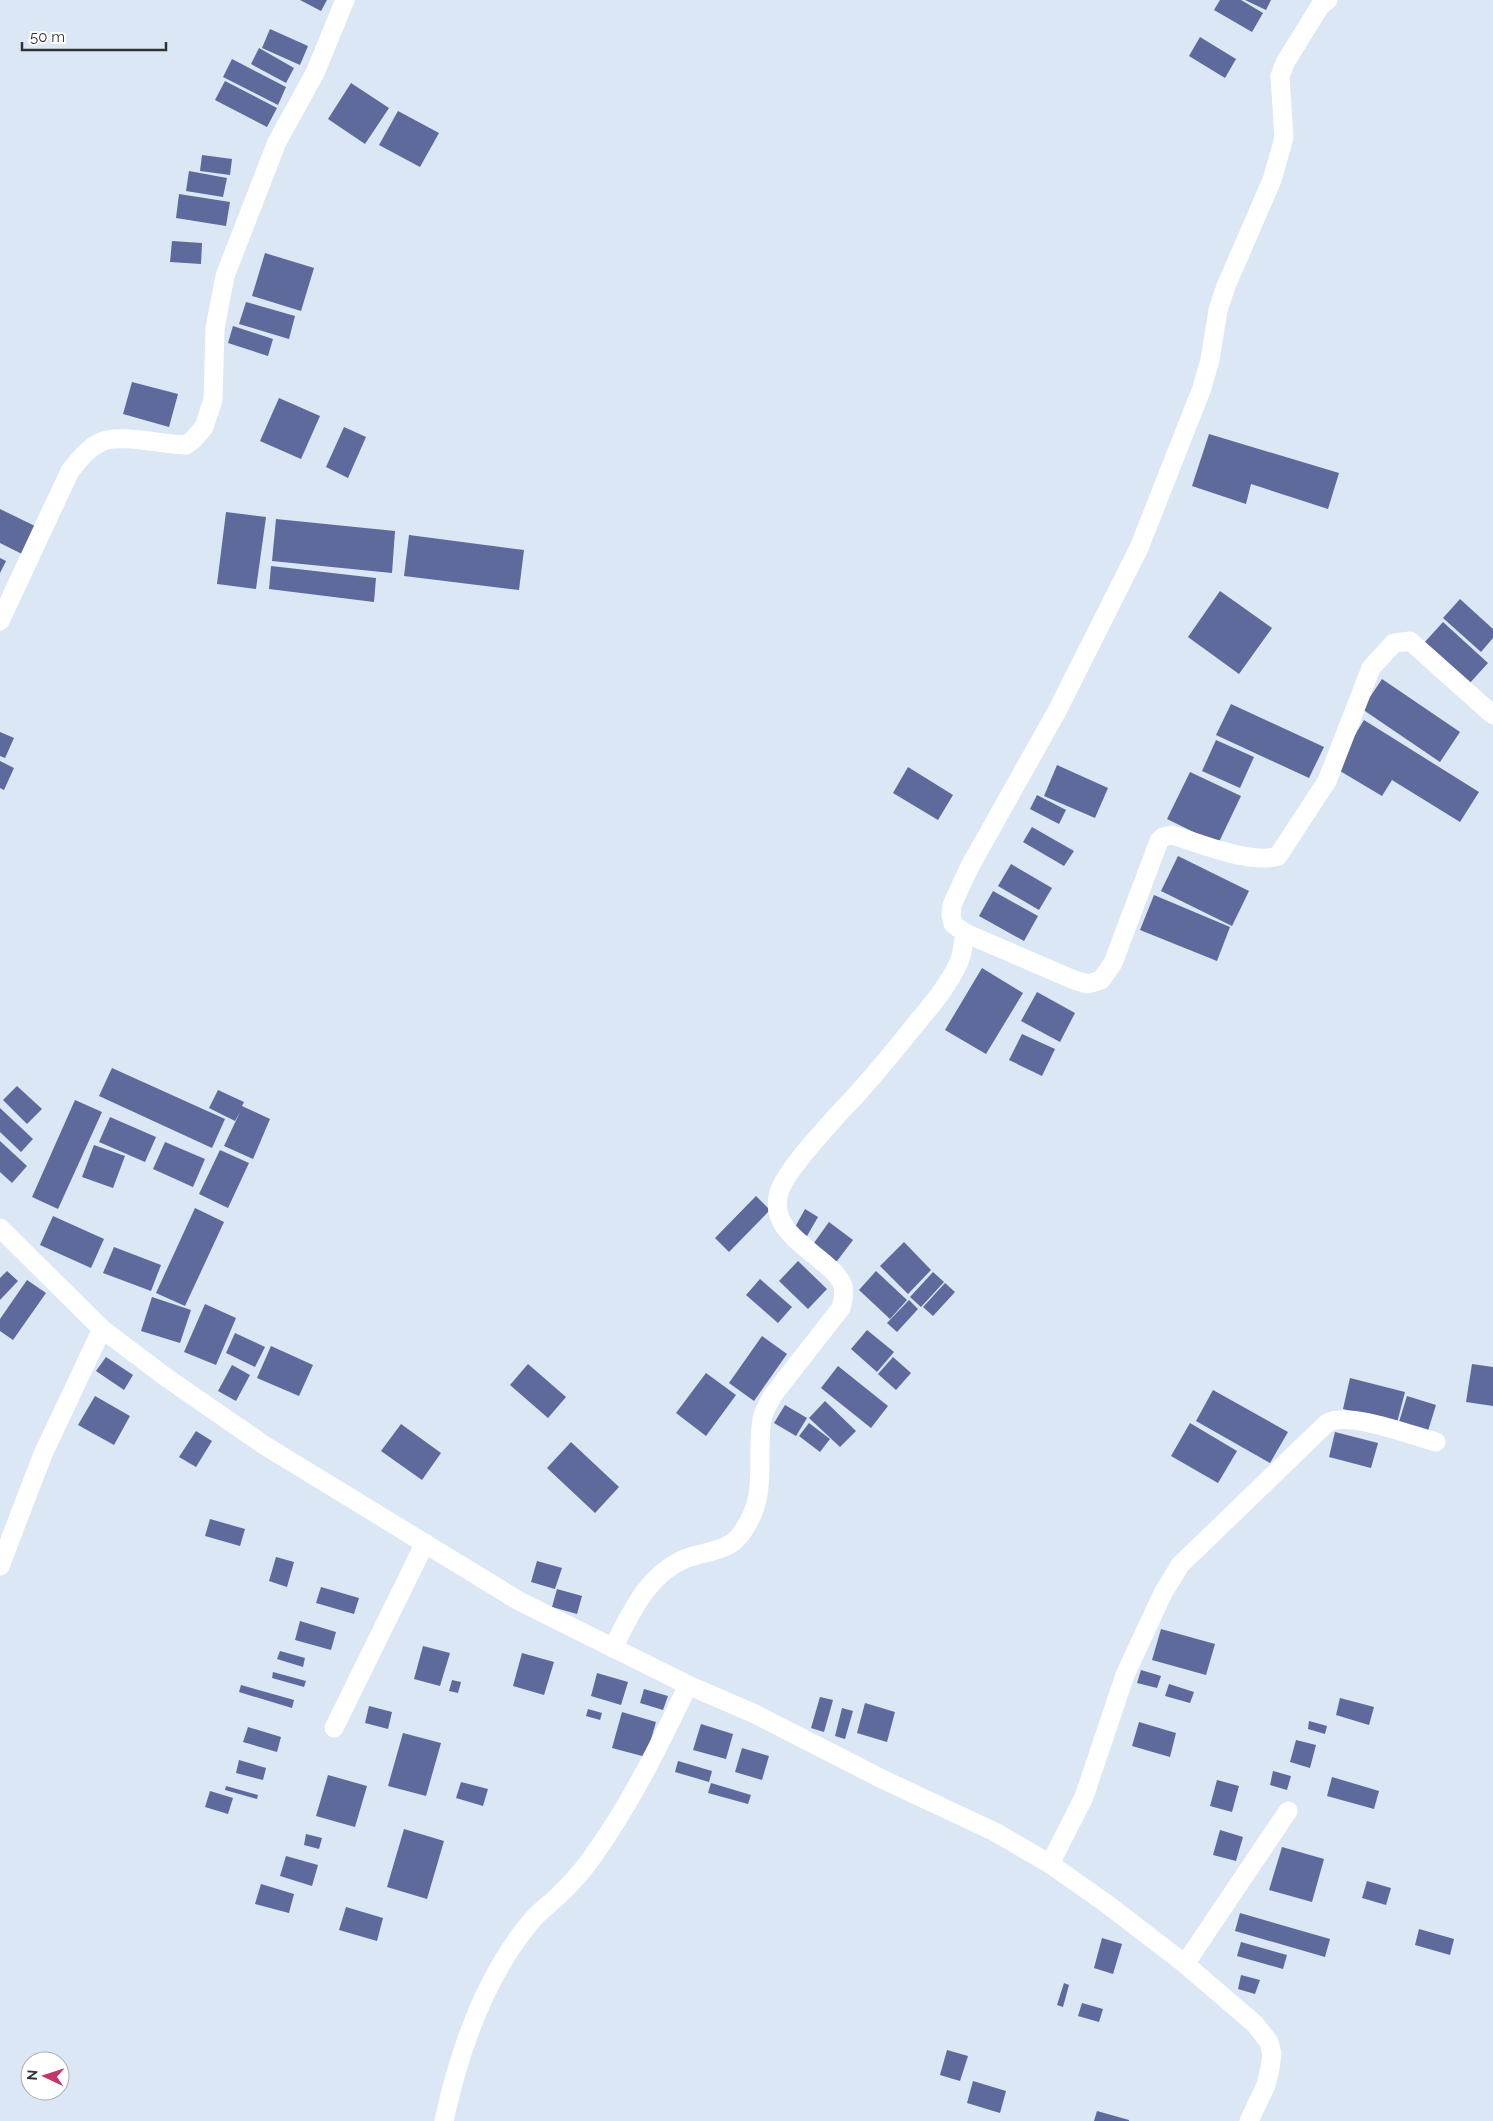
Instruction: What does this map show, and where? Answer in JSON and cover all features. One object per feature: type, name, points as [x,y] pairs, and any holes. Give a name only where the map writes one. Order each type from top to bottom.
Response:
[{"type":"street","points":[[0,621],[70,471],[81,458],[103,440],[126,438],[186,445],[204,427],[213,400],[215,328],[225,276],[276,142],[315,73],[345,0]]},
{"type":"street","points":[[1328,0],[1320,6],[1284,63],[1280,76],[1284,138],[1272,180],[1226,286],[1218,310],[1210,360],[1188,424],[1139,548],[1058,711],[969,868],[952,905],[951,915],[953,924],[966,932],[1074,980],[1088,984],[1102,980],[1113,963],[1159,842],[1164,837],[1172,835],[1251,858],[1269,859],[1278,856],[1327,781],[1371,668],[1394,643],[1410,642],[1493,715]]},
{"type":"street","points":[[614,1648],[638,1601],[658,1576],[686,1558],[730,1544],[740,1536],[750,1519],[757,1502],[761,1478],[761,1431],[766,1408],[773,1395],[841,1308],[844,1300],[843,1285],[837,1277],[793,1238],[781,1219],[778,1208],[782,1186],[820,1134],[863,1088],[942,992],[959,962],[966,932]]},
{"type":"street","points":[[0,1228],[102,1330],[264,1445],[518,1601],[688,1685],[764,1718],[882,1779],[995,1832],[1050,1864],[1107,1904],[1185,1964],[1255,2024],[1269,2042],[1272,2054],[1266,2085],[1249,2121]]},
{"type":"street","points":[[0,1566],[43,1454],[102,1330]]},
{"type":"street","points":[[1050,1864],[1084,1797],[1125,1675],[1163,1593],[1180,1565],[1326,1423],[1333,1420],[1353,1419],[1436,1442]]},
{"type":"street","points":[[334,1728],[425,1543]]},
{"type":"street","points":[[444,2121],[458,2066],[479,2007],[501,1961],[530,1922],[573,1881],[593,1856],[645,1771],[688,1685]]},
{"type":"street","points":[[1185,1964],[1288,1811]]},
{"type":"building","points":[[300,0],[327,0],[321,11]]},
{"type":"building","points":[[1220,0],[1241,0],[1263,13],[1252,32],[1214,10]]},
{"type":"building","points":[[1245,0],[1271,0],[1266,10]]},
{"type":"building","points":[[270,29],[308,46],[300,65],[262,48]]},
{"type":"building","points":[[1200,37],[1236,59],[1225,78],[1189,56]]},
{"type":"building","points":[[259,48],[294,68],[286,83],[251,64]]},
{"type":"building","points":[[232,59],[286,87],[278,105],[223,77]]},
{"type":"building","points":[[225,81],[277,108],[267,127],[215,100]]},
{"type":"building","points":[[351,83],[389,108],[365,144],[328,119]]},
{"type":"building","points":[[398,111],[439,133],[420,167],[379,145]]},
{"type":"building","points":[[202,155],[232,159],[230,175],[200,171]]},
{"type":"building","points":[[189,171],[227,178],[223,197],[186,191]]},
{"type":"building","points":[[179,194],[230,202],[226,226],[176,218]]},
{"type":"building","points":[[172,241],[202,243],[201,264],[170,262]]},
{"type":"building","points":[[265,253],[314,268],[301,311],[252,296]]},
{"type":"building","points":[[246,302],[295,316],[289,339],[239,324]]},
{"type":"building","points":[[233,326],[273,339],[268,356],[228,343]]},
{"type":"building","points":[[132,382],[178,394],[169,427],[123,414]]},
{"type":"building","points":[[279,398],[320,416],[301,459],[260,441]]},
{"type":"building","points":[[344,427],[366,437],[348,478],[326,467]]},
{"type":"building","points":[[1209,434],[1339,473],[1328,509],[1251,484],[1246,504],[1192,486]]},
{"type":"building","points":[[0,509],[35,526],[22,554],[0,543]]},
{"type":"building","points":[[226,512],[266,517],[256,589],[217,584]]},
{"type":"building","points":[[276,519],[395,531],[392,573],[272,561]]},
{"type":"building","points":[[409,535],[524,550],[519,590],[404,576]]},
{"type":"building","points":[[0,558],[6,561],[0,573]]},
{"type":"building","points":[[271,566],[376,578],[374,602],[269,589]]},
{"type":"building","points":[[1220,591],[1272,628],[1239,674],[1188,637]]},
{"type":"building","points":[[1460,599],[1493,629],[1493,638],[1481,652],[1443,618]]},
{"type":"building","points":[[1443,622],[1488,663],[1469,684],[1424,643]]},
{"type":"building","points":[[1382,679],[1460,732],[1440,762],[1362,709]]},
{"type":"building","points":[[1231,704],[1324,747],[1309,778],[1216,735]]},
{"type":"building","points":[[1364,720],[1479,792],[1460,822],[1392,780],[1382,796],[1335,768]]},
{"type":"building","points":[[0,732],[14,738],[5,758],[0,756]]},
{"type":"building","points":[[1216,740],[1254,757],[1240,788],[1202,771]]},
{"type":"building","points":[[0,761],[14,768],[4,790],[0,788]]},
{"type":"building","points":[[1057,765],[1108,788],[1095,818],[1044,796]]},
{"type":"building","points":[[908,767],[953,795],[938,820],[893,793]]},
{"type":"building","points":[[1190,772],[1241,796],[1218,844],[1167,819]]},
{"type":"building","points":[[1037,795],[1066,810],[1059,824],[1030,809]]},
{"type":"building","points":[[1032,827],[1074,851],[1064,866],[1023,842]]},
{"type":"building","points":[[1178,856],[1249,891],[1232,926],[1161,891]]},
{"type":"building","points":[[1011,864],[1052,888],[1039,910],[998,886]]},
{"type":"building","points":[[993,891],[1038,916],[1024,941],[979,916]]},
{"type":"building","points":[[1154,895],[1230,927],[1217,961],[1140,930]]},
{"type":"building","points":[[982,968],[1023,993],[986,1054],[945,1030]]},
{"type":"building","points":[[1037,992],[1075,1013],[1060,1042],[1021,1021]]},
{"type":"building","points":[[1022,1034],[1055,1049],[1042,1076],[1009,1060]]},
{"type":"building","points":[[112,1068],[225,1119],[212,1148],[99,1096]]},
{"type":"building","points":[[17,1086],[42,1109],[27,1124],[3,1100]]},
{"type":"building","points":[[218,1090],[244,1102],[242,1106],[270,1119],[253,1159],[224,1146],[240,1112],[235,1121],[209,1108]]},
{"type":"building","points":[[75,1100],[102,1112],[58,1209],[32,1197]]},
{"type":"building","points":[[0,1108],[33,1139],[21,1152],[0,1132]]},
{"type":"building","points":[[110,1117],[156,1137],[145,1162],[99,1142]]},
{"type":"building","points":[[0,1141],[27,1166],[12,1183],[0,1172]]},
{"type":"building","points":[[165,1142],[205,1159],[193,1187],[153,1169]]},
{"type":"building","points":[[94,1145],[125,1156],[113,1188],[82,1177]]},
{"type":"building","points":[[220,1150],[249,1163],[228,1208],[199,1194]]},
{"type":"building","points":[[756,1196],[770,1210],[729,1252],[715,1238]]},
{"type":"building","points":[[195,1208],[224,1222],[185,1306],[156,1293]]},
{"type":"building","points":[[805,1209],[818,1217],[807,1236],[794,1229]]},
{"type":"building","points":[[53,1216],[104,1239],[91,1268],[40,1245]]},
{"type":"building","points":[[829,1222],[853,1240],[834,1265],[811,1247]]},
{"type":"building","points":[[904,1242],[931,1270],[908,1294],[880,1266]]},
{"type":"building","points":[[114,1247],[161,1265],[151,1291],[103,1273]]},
{"type":"building","points":[[798,1261],[827,1289],[808,1309],[779,1281]]},
{"type":"building","points":[[7,1271],[18,1281],[0,1300],[0,1278]]},
{"type":"building","points":[[876,1271],[907,1300],[890,1319],[859,1290]]},
{"type":"building","points":[[933,1272],[944,1282],[921,1307],[910,1297]]},
{"type":"building","points":[[760,1279],[792,1307],[778,1323],[746,1295]]},
{"type":"building","points":[[27,1280],[46,1293],[13,1340],[0,1331],[0,1319]]},
{"type":"building","points":[[945,1283],[955,1292],[933,1316],[923,1307]]},
{"type":"building","points":[[152,1297],[191,1310],[180,1343],[141,1331]]},
{"type":"building","points":[[909,1300],[918,1309],[897,1332],[887,1323]]},
{"type":"building","points":[[205,1304],[236,1318],[216,1365],[184,1352]]},
{"type":"building","points":[[867,1330],[894,1352],[877,1372],[851,1349]]},
{"type":"building","points":[[235,1333],[265,1347],[255,1367],[226,1353]]},
{"type":"building","points":[[762,1336],[787,1354],[754,1401],[729,1383]]},
{"type":"building","points":[[271,1346],[313,1365],[299,1396],[257,1378]]},
{"type":"building","points":[[106,1357],[133,1375],[124,1390],[96,1371]]},
{"type":"building","points":[[893,1357],[911,1373],[896,1390],[878,1374]]},
{"type":"building","points":[[528,1364],[566,1397],[548,1418],[510,1385]]},
{"type":"building","points":[[1472,1364],[1493,1367],[1493,1406],[1466,1402]]},
{"type":"building","points":[[232,1365],[250,1375],[236,1401],[218,1391]]},
{"type":"building","points":[[838,1366],[888,1406],[871,1428],[821,1388]]},
{"type":"building","points":[[706,1373],[736,1395],[706,1436],[676,1413]]},
{"type":"building","points":[[1350,1378],[1405,1392],[1397,1423],[1343,1409]]},
{"type":"building","points":[[1213,1390],[1288,1432],[1270,1463],[1196,1421]]},
{"type":"building","points":[[95,1396],[130,1416],[114,1445],[78,1425]]},
{"type":"building","points":[[1407,1396],[1436,1405],[1427,1434],[1398,1425]]},
{"type":"building","points":[[825,1401],[856,1431],[840,1447],[809,1418]]},
{"type":"building","points":[[785,1405],[807,1418],[796,1436],[774,1423]]},
{"type":"building","points":[[809,1423],[830,1439],[820,1452],[799,1436]]},
{"type":"building","points":[[1190,1423],[1237,1451],[1218,1483],[1171,1456]]},
{"type":"building","points":[[401,1424],[441,1453],[422,1480],[381,1451]]},
{"type":"building","points":[[196,1431],[212,1441],[196,1467],[179,1457]]},
{"type":"building","points":[[1335,1432],[1378,1443],[1371,1468],[1329,1457]]},
{"type":"building","points":[[571,1442],[619,1487],[595,1513],[547,1468]]},
{"type":"building","points":[[210,1519],[245,1529],[240,1546],[205,1536]]},
{"type":"building","points":[[276,1557],[294,1562],[287,1587],[269,1581]]},
{"type":"building","points":[[537,1561],[562,1568],[555,1589],[531,1582]]},
{"type":"building","points":[[321,1587],[359,1598],[354,1614],[316,1603]]},
{"type":"building","points":[[557,1589],[582,1596],[577,1614],[552,1607]]},
{"type":"building","points":[[300,1621],[336,1632],[331,1650],[295,1640]]},
{"type":"building","points":[[1161,1629],[1215,1644],[1206,1675],[1152,1660]]},
{"type":"building","points":[[423,1646],[450,1653],[440,1686],[414,1679]]},
{"type":"building","points":[[280,1651],[305,1658],[303,1667],[277,1659]]},
{"type":"building","points":[[522,1653],[554,1662],[544,1695],[513,1686]]},
{"type":"building","points":[[1141,1670],[1161,1676],[1157,1688],[1137,1683]]},
{"type":"building","points":[[273,1672],[306,1681],[304,1687],[272,1678]]},
{"type":"building","points":[[597,1673],[628,1682],[621,1705],[591,1696]]},
{"type":"building","points":[[452,1680],[461,1682],[458,1693],[449,1691]]},
{"type":"building","points":[[1169,1684],[1194,1692],[1190,1703],[1165,1696]]},
{"type":"building","points":[[241,1685],[294,1700],[292,1708],[239,1692]]},
{"type":"building","points":[[644,1689],[668,1696],[663,1710],[640,1703]]},
{"type":"building","points":[[820,1697],[833,1700],[824,1732],[811,1728]]},
{"type":"building","points":[[1340,1698],[1374,1707],[1369,1725],[1336,1715]]},
{"type":"building","points":[[865,1703],[895,1712],[887,1742],[857,1733]]},
{"type":"building","points":[[369,1706],[392,1712],[388,1729],[365,1723]]},
{"type":"building","points":[[842,1708],[853,1711],[845,1739],[835,1736]]},
{"type":"building","points":[[588,1709],[602,1713],[600,1720],[586,1716]]},
{"type":"building","points":[[622,1712],[656,1722],[646,1757],[612,1748]]},
{"type":"building","points":[[1309,1721],[1327,1726],[1325,1734],[1308,1729]]},
{"type":"building","points":[[1139,1722],[1176,1733],[1170,1757],[1132,1746]]},
{"type":"building","points":[[701,1724],[733,1734],[726,1759],[693,1750]]},
{"type":"building","points":[[248,1727],[281,1737],[277,1752],[243,1742]]},
{"type":"building","points":[[403,1733],[441,1743],[426,1796],[388,1786]]},
{"type":"building","points":[[1296,1740],[1316,1745],[1310,1768],[1290,1762]]},
{"type":"building","points":[[742,1748],[769,1756],[762,1780],[735,1772]]},
{"type":"building","points":[[239,1760],[266,1768],[263,1780],[236,1773]]},
{"type":"building","points":[[678,1761],[712,1771],[709,1782],[675,1772]]},
{"type":"building","points":[[1273,1771],[1291,1776],[1287,1790],[1270,1785]]},
{"type":"building","points":[[328,1775],[367,1786],[355,1827],[316,1816]]},
{"type":"building","points":[[1332,1777],[1379,1791],[1374,1809],[1327,1796]]},
{"type":"building","points":[[1217,1780],[1239,1786],[1232,1812],[1210,1806]]},
{"type":"building","points":[[461,1782],[488,1789],[483,1806],[456,1798]]},
{"type":"building","points":[[711,1783],[751,1795],[748,1804],[708,1793]]},
{"type":"building","points":[[226,1786],[258,1795],[257,1799],[225,1790]]},
{"type":"building","points":[[210,1791],[233,1798],[228,1814],[205,1807]]},
{"type":"building","points":[[404,1829],[444,1841],[427,1899],[387,1887]]},
{"type":"building","points":[[1220,1830],[1243,1837],[1236,1861],[1213,1855]]},
{"type":"building","points":[[306,1834],[322,1838],[319,1849],[304,1845]]},
{"type":"building","points":[[1282,1847],[1324,1859],[1312,1902],[1269,1890]]},
{"type":"building","points":[[286,1856],[318,1865],[312,1886],[280,1876]]},
{"type":"building","points":[[1367,1881],[1391,1888],[1386,1905],[1362,1898]]},
{"type":"building","points":[[261,1884],[294,1894],[289,1913],[255,1904]]},
{"type":"building","points":[[346,1907],[383,1918],[377,1941],[339,1930]]},
{"type":"building","points":[[1240,1913],[1330,1939],[1325,1957],[1235,1931]]},
{"type":"building","points":[[1419,1929],[1454,1939],[1450,1955],[1415,1945]]},
{"type":"building","points":[[1102,1938],[1122,1944],[1113,1974],[1094,1968]]},
{"type":"building","points":[[1241,1942],[1287,1955],[1283,1969],[1237,1956]]},
{"type":"building","points":[[1241,1975],[1260,1980],[1255,1994],[1238,1989]]},
{"type":"building","points":[[1064,1983],[1069,1985],[1063,2007],[1057,2005]]},
{"type":"building","points":[[1082,2003],[1103,2009],[1099,2022],[1078,2016]]},
{"type":"building","points":[[947,2050],[968,2056],[960,2081],[940,2075]]},
{"type":"building","points":[[973,2081],[1006,2091],[1000,2113],[967,2103]]},
{"type":"building","points":[[1097,2111],[1129,2120],[1129,2121],[1094,2121]]}]
